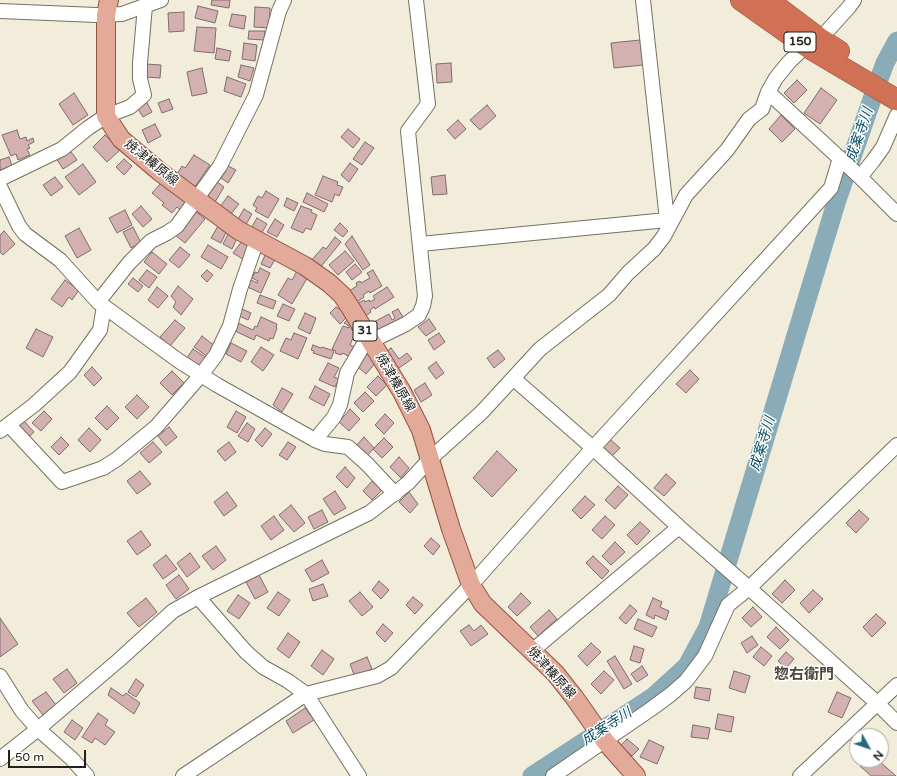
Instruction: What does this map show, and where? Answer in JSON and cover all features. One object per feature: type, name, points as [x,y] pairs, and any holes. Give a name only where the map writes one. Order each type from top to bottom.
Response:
[{"type":"highway","name":"150","points":[[741,0],[863,74],[895,96]]},
{"type":"highway","name":"150","points":[[768,0],[813,43]]},
{"type":"main road","points":[[106,116],[107,8]]},
{"type":"main road","name":"焼津榛原線","points":[[106,116],[121,139],[160,172],[238,230],[305,266],[329,283],[342,296],[350,306],[402,392],[421,430],[451,530],[471,585],[483,604],[555,673],[604,740],[636,776]]},
{"type":"street","points":[[0,12],[107,8],[122,14],[161,0]]},
{"type":"street","points":[[257,240],[240,289],[230,326],[216,355],[201,375],[156,427],[117,459],[103,468],[62,482],[4,428],[34,406],[70,372],[100,330],[101,304],[129,263],[151,241],[177,226],[220,166],[253,100],[279,10],[284,0]]},
{"type":"street","points":[[315,440],[334,417],[340,405],[347,373],[369,339],[406,324],[419,316],[424,306],[425,296],[408,130],[428,104],[416,0]]},
{"type":"street","points":[[643,0],[670,220]]},
{"type":"street","points":[[0,759],[38,729],[119,660],[173,611],[198,597],[368,513],[395,494],[430,459],[482,412],[540,349],[609,295],[628,273],[654,249],[664,236],[670,220],[686,195],[727,150],[749,119],[762,109],[768,92],[776,78],[789,62],[813,43],[849,7],[854,0]]},
{"type":"street","points":[[0,179],[62,149],[88,128],[106,116],[130,108],[144,95],[140,80],[140,63],[145,6]]},
{"type":"street","points":[[768,92],[840,158],[897,214]]},
{"type":"street","points":[[860,177],[874,161],[883,147],[895,96]]},
{"type":"street","points":[[183,776],[306,694],[377,676],[391,668],[471,585],[593,448],[831,188],[840,158]]},
{"type":"street","points":[[0,187],[18,226],[25,234],[60,260],[101,304],[217,386],[315,440],[325,444],[348,447],[367,464],[395,494]]},
{"type":"street","points":[[420,244],[670,220]]},
{"type":"street","points":[[514,378],[593,448],[678,527],[749,588],[877,703],[897,724]]},
{"type":"street","points":[[553,776],[670,695],[686,681],[705,656],[728,605],[749,588],[897,445]]},
{"type":"street","points":[[532,651],[678,527]]},
{"type":"street","points":[[198,597],[246,652],[263,667],[288,681],[306,694],[359,776]]},
{"type":"street","points":[[0,676],[22,711],[38,729],[72,759],[87,776]]},
{"type":"street","points":[[800,776],[897,685]]},
{"type":"building","points":[[212,0],[230,0],[229,8],[211,5]]},
{"type":"building","points":[[198,6],[218,11],[215,23],[195,18]]},
{"type":"building","points":[[255,7],[270,8],[269,28],[254,27]]},
{"type":"building","points":[[184,12],[184,31],[169,32],[168,13]]},
{"type":"building","points":[[232,14],[246,16],[244,29],[229,26]]},
{"type":"building","points":[[197,27],[216,28],[214,53],[194,51]]},
{"type":"building","points":[[249,31],[265,31],[264,40],[248,39]]},
{"type":"building","points":[[640,40],[643,65],[614,68],[611,43]]},
{"type":"building","points":[[244,43],[257,45],[255,61],[242,59]]},
{"type":"building","points":[[217,48],[231,51],[229,61],[215,59]]},
{"type":"building","points":[[451,63],[452,82],[437,83],[436,64]]},
{"type":"building","points":[[146,64],[161,65],[160,78],[145,77]]},
{"type":"building","points":[[241,65],[254,68],[250,81],[238,77]]},
{"type":"building","points":[[202,68],[207,93],[192,96],[187,72]]},
{"type":"building","points":[[227,77],[246,84],[241,97],[224,91]]},
{"type":"building","points":[[797,80],[807,90],[794,103],[784,93]]},
{"type":"building","points":[[821,88],[837,100],[820,124],[804,113]]},
{"type":"building","points":[[74,93],[88,115],[73,125],[59,104]]},
{"type":"building","points":[[169,99],[173,109],[162,113],[158,103]]},
{"type":"building","points":[[146,101],[152,112],[143,117],[136,106]]},
{"type":"building","points":[[487,105],[496,116],[480,130],[470,120]]},
{"type":"building","points":[[781,115],[795,129],[782,142],[769,129]]},
{"type":"building","points":[[458,120],[466,129],[455,139],[447,130]]},
{"type":"building","points":[[155,124],[161,136],[148,143],[142,130]]},
{"type":"building","points":[[348,129],[360,139],[353,148],[341,137]]},
{"type":"building","points":[[17,130],[20,139],[26,137],[27,141],[33,138],[34,142],[28,145],[30,148],[27,149],[30,155],[18,160],[16,154],[11,156],[2,135]]},
{"type":"building","points":[[105,135],[120,150],[107,162],[93,147]]},
{"type":"building","points":[[365,142],[374,148],[362,165],[353,159]]},
{"type":"building","points":[[69,149],[77,160],[63,169],[56,158]]},
{"type":"building","points":[[194,155],[210,165],[194,188],[176,176],[182,166],[185,168]]},
{"type":"building","points":[[9,157],[12,166],[0,170],[0,160]]},
{"type":"building","points":[[124,159],[132,166],[124,175],[116,167]]},
{"type":"building","points":[[350,163],[358,169],[349,182],[341,175]]},
{"type":"building","points":[[83,164],[96,182],[79,195],[65,177]]},
{"type":"building","points":[[228,166],[236,170],[228,183],[221,178]]},
{"type":"building","points":[[445,175],[447,194],[433,195],[431,177]]},
{"type":"building","points":[[323,176],[338,182],[337,185],[343,187],[339,196],[335,194],[332,202],[315,195]]},
{"type":"building","points":[[55,177],[63,187],[51,196],[43,185]]},
{"type":"building","points":[[216,181],[224,187],[215,202],[206,196]]},
{"type":"building","points":[[162,182],[191,202],[183,212],[177,207],[172,213],[162,205],[164,203],[152,193]]},
{"type":"building","points":[[266,191],[279,199],[268,218],[255,211],[257,208],[253,205],[258,196],[262,198]]},
{"type":"building","points":[[307,193],[328,204],[324,212],[303,202]]},
{"type":"building","points":[[228,196],[239,204],[230,215],[219,208]]},
{"type":"building","points":[[287,198],[298,203],[294,211],[284,206]]},
{"type":"building","points":[[141,206],[152,219],[143,227],[132,214]]},
{"type":"building","points":[[301,206],[312,210],[311,212],[317,215],[311,230],[306,228],[303,233],[291,228]]},
{"type":"building","points":[[244,209],[252,214],[244,228],[235,224]]},
{"type":"building","points":[[125,210],[132,225],[117,233],[109,218]]},
{"type":"building","points":[[195,211],[205,219],[185,243],[175,235]]},
{"type":"building","points":[[257,218],[267,224],[260,236],[250,230]]},
{"type":"building","points":[[275,219],[284,225],[277,237],[267,232]]},
{"type":"building","points":[[340,223],[348,231],[343,237],[334,230]]},
{"type":"building","points":[[218,226],[227,230],[221,243],[211,238]]},
{"type":"building","points":[[133,227],[141,243],[131,248],[123,232]]},
{"type":"building","points":[[79,228],[91,250],[77,258],[65,236]]},
{"type":"building","points":[[4,231],[15,244],[3,255],[0,252],[0,235]]},
{"type":"building","points":[[229,232],[238,236],[232,249],[223,244]]},
{"type":"building","points":[[352,236],[370,265],[363,270],[345,244]]},
{"type":"building","points":[[335,237],[341,242],[319,269],[310,262],[323,247],[326,249]]},
{"type":"building","points":[[242,241],[252,244],[246,261],[233,253]]},
{"type":"building","points":[[208,245],[228,257],[221,269],[201,257]]},
{"type":"building","points":[[180,247],[190,255],[179,268],[169,260]]},
{"type":"building","points":[[267,251],[277,256],[270,268],[261,264]]},
{"type":"building","points":[[345,251],[354,261],[338,275],[329,265]]},
{"type":"building","points":[[152,252],[167,264],[159,274],[144,262]]},
{"type":"building","points":[[355,264],[362,272],[352,280],[346,272]]},
{"type":"building","points":[[260,268],[270,273],[261,293],[245,286],[249,279],[257,283],[258,281],[252,278],[255,272],[258,273]]},
{"type":"building","points":[[147,270],[157,277],[149,288],[139,280]]},
{"type":"building","points":[[207,270],[213,275],[207,282],[201,276]]},
{"type":"building","points":[[373,270],[382,286],[370,293],[369,291],[357,302],[349,291],[357,286],[356,283],[360,281],[361,283],[370,278],[367,273]]},
{"type":"building","points":[[297,271],[309,275],[292,304],[278,295],[288,278],[292,280]]},
{"type":"building","points":[[133,278],[143,286],[138,292],[128,284]]},
{"type":"building","points":[[65,280],[79,290],[72,300],[69,297],[62,307],[51,299]]},
{"type":"building","points":[[178,286],[193,299],[181,315],[173,307],[176,302],[171,296]]},
{"type":"building","points":[[157,287],[168,296],[158,308],[148,300]]},
{"type":"building","points":[[387,287],[394,297],[375,309],[374,307],[370,310],[371,312],[363,318],[355,305],[364,300],[365,302],[369,300],[370,302],[375,299],[373,296]]},
{"type":"building","points":[[260,295],[276,301],[273,309],[257,303]]},
{"type":"building","points":[[283,304],[295,309],[289,321],[277,316]]},
{"type":"building","points":[[336,307],[339,309],[341,307],[349,315],[340,324],[330,313]]},
{"type":"building","points":[[240,308],[251,313],[248,320],[237,315]]},
{"type":"building","points":[[398,309],[405,320],[378,335],[372,323],[389,314],[392,320],[395,318],[392,312]]},
{"type":"building","points":[[305,313],[316,318],[310,334],[298,328]]},
{"type":"building","points":[[261,317],[277,324],[273,339],[270,338],[269,341],[256,335],[254,340],[233,330],[236,322],[253,330],[255,326],[257,327]]},
{"type":"building","points":[[349,318],[356,325],[351,329],[356,331],[350,345],[355,347],[351,357],[342,353],[341,355],[335,353],[336,351],[332,349],[343,326],[349,328],[349,326],[344,323]]},
{"type":"building","points":[[429,319],[436,329],[426,336],[418,327]]},
{"type":"building","points":[[175,320],[185,328],[170,346],[160,337]]},
{"type":"building","points":[[36,329],[53,337],[43,357],[26,348]]},
{"type":"building","points":[[294,333],[307,338],[298,359],[280,351],[286,338],[291,340]]},
{"type":"building","points":[[439,333],[445,342],[434,350],[428,340]]},
{"type":"building","points":[[202,336],[216,347],[208,357],[194,347]]},
{"type":"building","points":[[231,343],[247,351],[241,362],[226,354]]},
{"type":"building","points":[[313,345],[334,351],[331,359],[313,353],[314,351],[311,350]]},
{"type":"building","points":[[261,347],[274,355],[263,371],[251,362]]},
{"type":"building","points":[[391,348],[399,359],[407,353],[412,359],[396,370],[384,353]]},
{"type":"building","points":[[193,349],[208,359],[200,369],[186,359]]},
{"type":"building","points":[[498,350],[505,359],[494,368],[487,358]]},
{"type":"building","points":[[368,353],[377,361],[366,374],[357,366]]},
{"type":"building","points":[[436,362],[444,373],[436,379],[428,368]]},
{"type":"building","points":[[328,363],[339,368],[334,377],[339,379],[335,387],[319,380]]},
{"type":"building","points":[[92,367],[102,378],[94,386],[84,375]]},
{"type":"building","points":[[690,370],[699,379],[686,393],[676,384]]},
{"type":"building","points":[[172,371],[184,383],[172,395],[160,383]]},
{"type":"building","points":[[378,376],[387,385],[376,396],[367,387]]},
{"type":"building","points":[[425,383],[432,395],[421,402],[414,390]]},
{"type":"building","points":[[315,386],[330,394],[324,406],[309,398]]},
{"type":"building","points":[[282,388],[293,394],[282,412],[273,405]]},
{"type":"building","points":[[365,392],[374,401],[363,412],[354,403]]},
{"type":"building","points":[[137,395],[149,407],[137,419],[125,407]]},
{"type":"building","points":[[107,406],[119,418],[107,430],[95,418]]},
{"type":"building","points":[[350,409],[360,419],[349,431],[339,422]]},
{"type":"building","points":[[44,411],[52,419],[41,431],[32,423]]},
{"type":"building","points":[[236,411],[246,417],[237,433],[227,427]]},
{"type":"building","points":[[385,414],[394,423],[384,434],[375,425]]},
{"type":"building","points":[[23,420],[34,432],[27,439],[15,427]]},
{"type":"building","points":[[247,423],[255,429],[248,442],[238,436]]},
{"type":"building","points":[[169,427],[177,437],[166,446],[158,436]]},
{"type":"building","points":[[89,428],[101,440],[90,452],[78,440]]},
{"type":"building","points":[[265,428],[272,434],[262,447],[255,440]]},
{"type":"building","points":[[61,437],[69,445],[59,455],[51,447]]},
{"type":"building","points":[[364,437],[374,448],[365,458],[355,447]]},
{"type":"building","points":[[384,438],[393,447],[382,458],[373,449]]},
{"type":"building","points":[[610,439],[620,448],[611,457],[602,448]]},
{"type":"building","points":[[153,442],[162,452],[149,463],[140,453]]},
{"type":"building","points":[[229,442],[236,452],[225,461],[217,451]]},
{"type":"building","points":[[288,442],[296,447],[287,460],[279,455]]},
{"type":"building","points":[[497,451],[517,470],[492,497],[473,478]]},
{"type":"building","points":[[399,457],[409,468],[401,478],[390,467]]},
{"type":"building","points":[[345,467],[355,478],[347,488],[336,477]]},
{"type":"building","points":[[140,471],[151,484],[137,494],[127,481]]},
{"type":"building","points":[[666,474],[676,483],[664,496],[654,488]]},
{"type":"building","points":[[373,480],[383,489],[372,500],[363,491]]},
{"type":"building","points":[[618,486],[628,495],[615,509],[605,500]]},
{"type":"building","points":[[335,491],[346,508],[334,515],[323,499]]},
{"type":"building","points":[[227,492],[237,506],[224,516],[214,502]]},
{"type":"building","points":[[409,492],[418,504],[410,513],[399,502]]},
{"type":"building","points":[[585,496],[595,505],[581,519],[572,510]]},
{"type":"building","points":[[291,505],[305,523],[294,532],[279,515]]},
{"type":"building","points":[[322,510],[328,522],[314,529],[308,517]]},
{"type":"building","points":[[859,510],[869,519],[856,533],[846,523]]},
{"type":"building","points":[[274,516],[284,530],[271,540],[261,526]]},
{"type":"building","points":[[605,516],[615,525],[602,539],[592,530]]},
{"type":"building","points":[[640,522],[650,531],[637,545],[627,535]]},
{"type":"building","points":[[141,531],[151,545],[137,555],[127,541]]},
{"type":"building","points":[[431,538],[440,546],[433,555],[424,546]]},
{"type":"building","points":[[615,542],[625,552],[611,565],[602,556]]},
{"type":"building","points":[[216,546],[226,560],[213,570],[202,556]]},
{"type":"building","points":[[190,553],[200,567],[187,577],[177,563]]},
{"type":"building","points":[[166,555],[177,569],[163,579],[153,565]]},
{"type":"building","points":[[593,556],[609,571],[602,579],[586,563]]},
{"type":"building","points":[[322,560],[329,573],[312,582],[305,570]]},
{"type":"building","points":[[179,575],[189,589],[176,599],[166,585]]},
{"type":"building","points":[[259,575],[268,592],[255,599],[246,582]]},
{"type":"building","points":[[785,580],[795,590],[782,603],[772,594]]},
{"type":"building","points":[[379,581],[389,590],[381,599],[372,590]]},
{"type":"building","points":[[323,584],[328,596],[313,601],[309,589]]},
{"type":"building","points":[[813,590],[823,599],[809,613],[800,603]]},
{"type":"building","points":[[278,592],[290,600],[279,616],[267,608]]},
{"type":"building","points":[[360,592],[373,607],[362,616],[349,601]]},
{"type":"building","points":[[521,593],[531,603],[517,616],[508,607]]},
{"type":"building","points":[[238,595],[250,603],[239,619],[227,611]]},
{"type":"building","points":[[413,597],[423,605],[415,614],[406,605]]},
{"type":"building","points":[[146,598],[157,612],[139,627],[127,613]]},
{"type":"building","points":[[653,598],[662,602],[660,607],[669,611],[666,620],[655,615],[654,619],[646,615]]},
{"type":"building","points":[[630,605],[637,611],[626,624],[619,618]]},
{"type":"building","points":[[753,607],[762,617],[751,627],[742,618]]},
{"type":"building","points":[[549,610],[557,619],[538,636],[530,627]]},
{"type":"building","points":[[876,614],[886,623],[872,637],[863,627]]},
{"type":"building","points":[[0,618],[18,644],[0,657]]},
{"type":"building","points":[[638,619],[657,627],[652,637],[634,629]]},
{"type":"building","points":[[383,624],[393,633],[385,642],[376,633]]},
{"type":"building","points":[[469,625],[474,631],[481,625],[488,634],[471,646],[460,631]]},
{"type":"building","points":[[776,627],[789,640],[780,649],[767,637]]},
{"type":"building","points":[[288,633],[300,642],[289,658],[277,649]]},
{"type":"building","points":[[752,636],[758,645],[747,653],[741,643]]},
{"type":"building","points":[[591,643],[601,652],[587,666],[578,656]]},
{"type":"building","points":[[634,646],[644,649],[640,663],[630,660]]},
{"type":"building","points":[[761,647],[772,656],[764,666],[753,657]]},
{"type":"building","points":[[322,650],[334,659],[323,675],[311,666]]},
{"type":"building","points":[[786,652],[794,659],[786,668],[778,661]]},
{"type":"building","points":[[615,656],[632,684],[624,689],[607,661]]},
{"type":"building","points":[[367,657],[372,669],[355,677],[350,664]]},
{"type":"building","points":[[642,666],[648,675],[637,682],[631,674]]},
{"type":"building","points":[[67,669],[77,683],[64,693],[53,679]]},
{"type":"building","points":[[604,671],[614,680],[601,694],[591,684]]},
{"type":"building","points":[[734,671],[750,676],[745,693],[729,688]]},
{"type":"building","points":[[136,679],[144,685],[136,697],[128,692]]},
{"type":"building","points":[[696,687],[711,689],[709,701],[694,698]]},
{"type":"building","points":[[111,688],[123,696],[126,693],[140,703],[134,714],[108,695]]},
{"type":"building","points":[[46,692],[56,705],[43,715],[32,701]]},
{"type":"building","points":[[837,692],[851,698],[842,718],[828,712]]},
{"type":"building","points":[[305,708],[314,720],[293,733],[286,721]]},
{"type":"building","points":[[98,713],[108,720],[105,725],[115,732],[105,745],[95,738],[92,743],[82,737]]},
{"type":"building","points":[[718,714],[734,717],[731,732],[715,729]]},
{"type":"building","points":[[72,720],[83,728],[75,740],[64,732]]},
{"type":"building","points":[[693,725],[710,728],[708,739],[691,737]]},
{"type":"building","points":[[627,739],[639,749],[632,756],[620,746]]},
{"type":"building","points":[[649,740],[664,747],[657,764],[640,757]]},
{"type":"building","points":[[862,768],[887,768],[896,776],[871,776]]},
{"type":"waterway","name":"成案寺川","points":[[532,776],[653,697],[687,666],[708,627],[836,203],[885,63],[897,41]]},
{"type":"district","name":"惣右衛門","points":[[804,675]]}]
